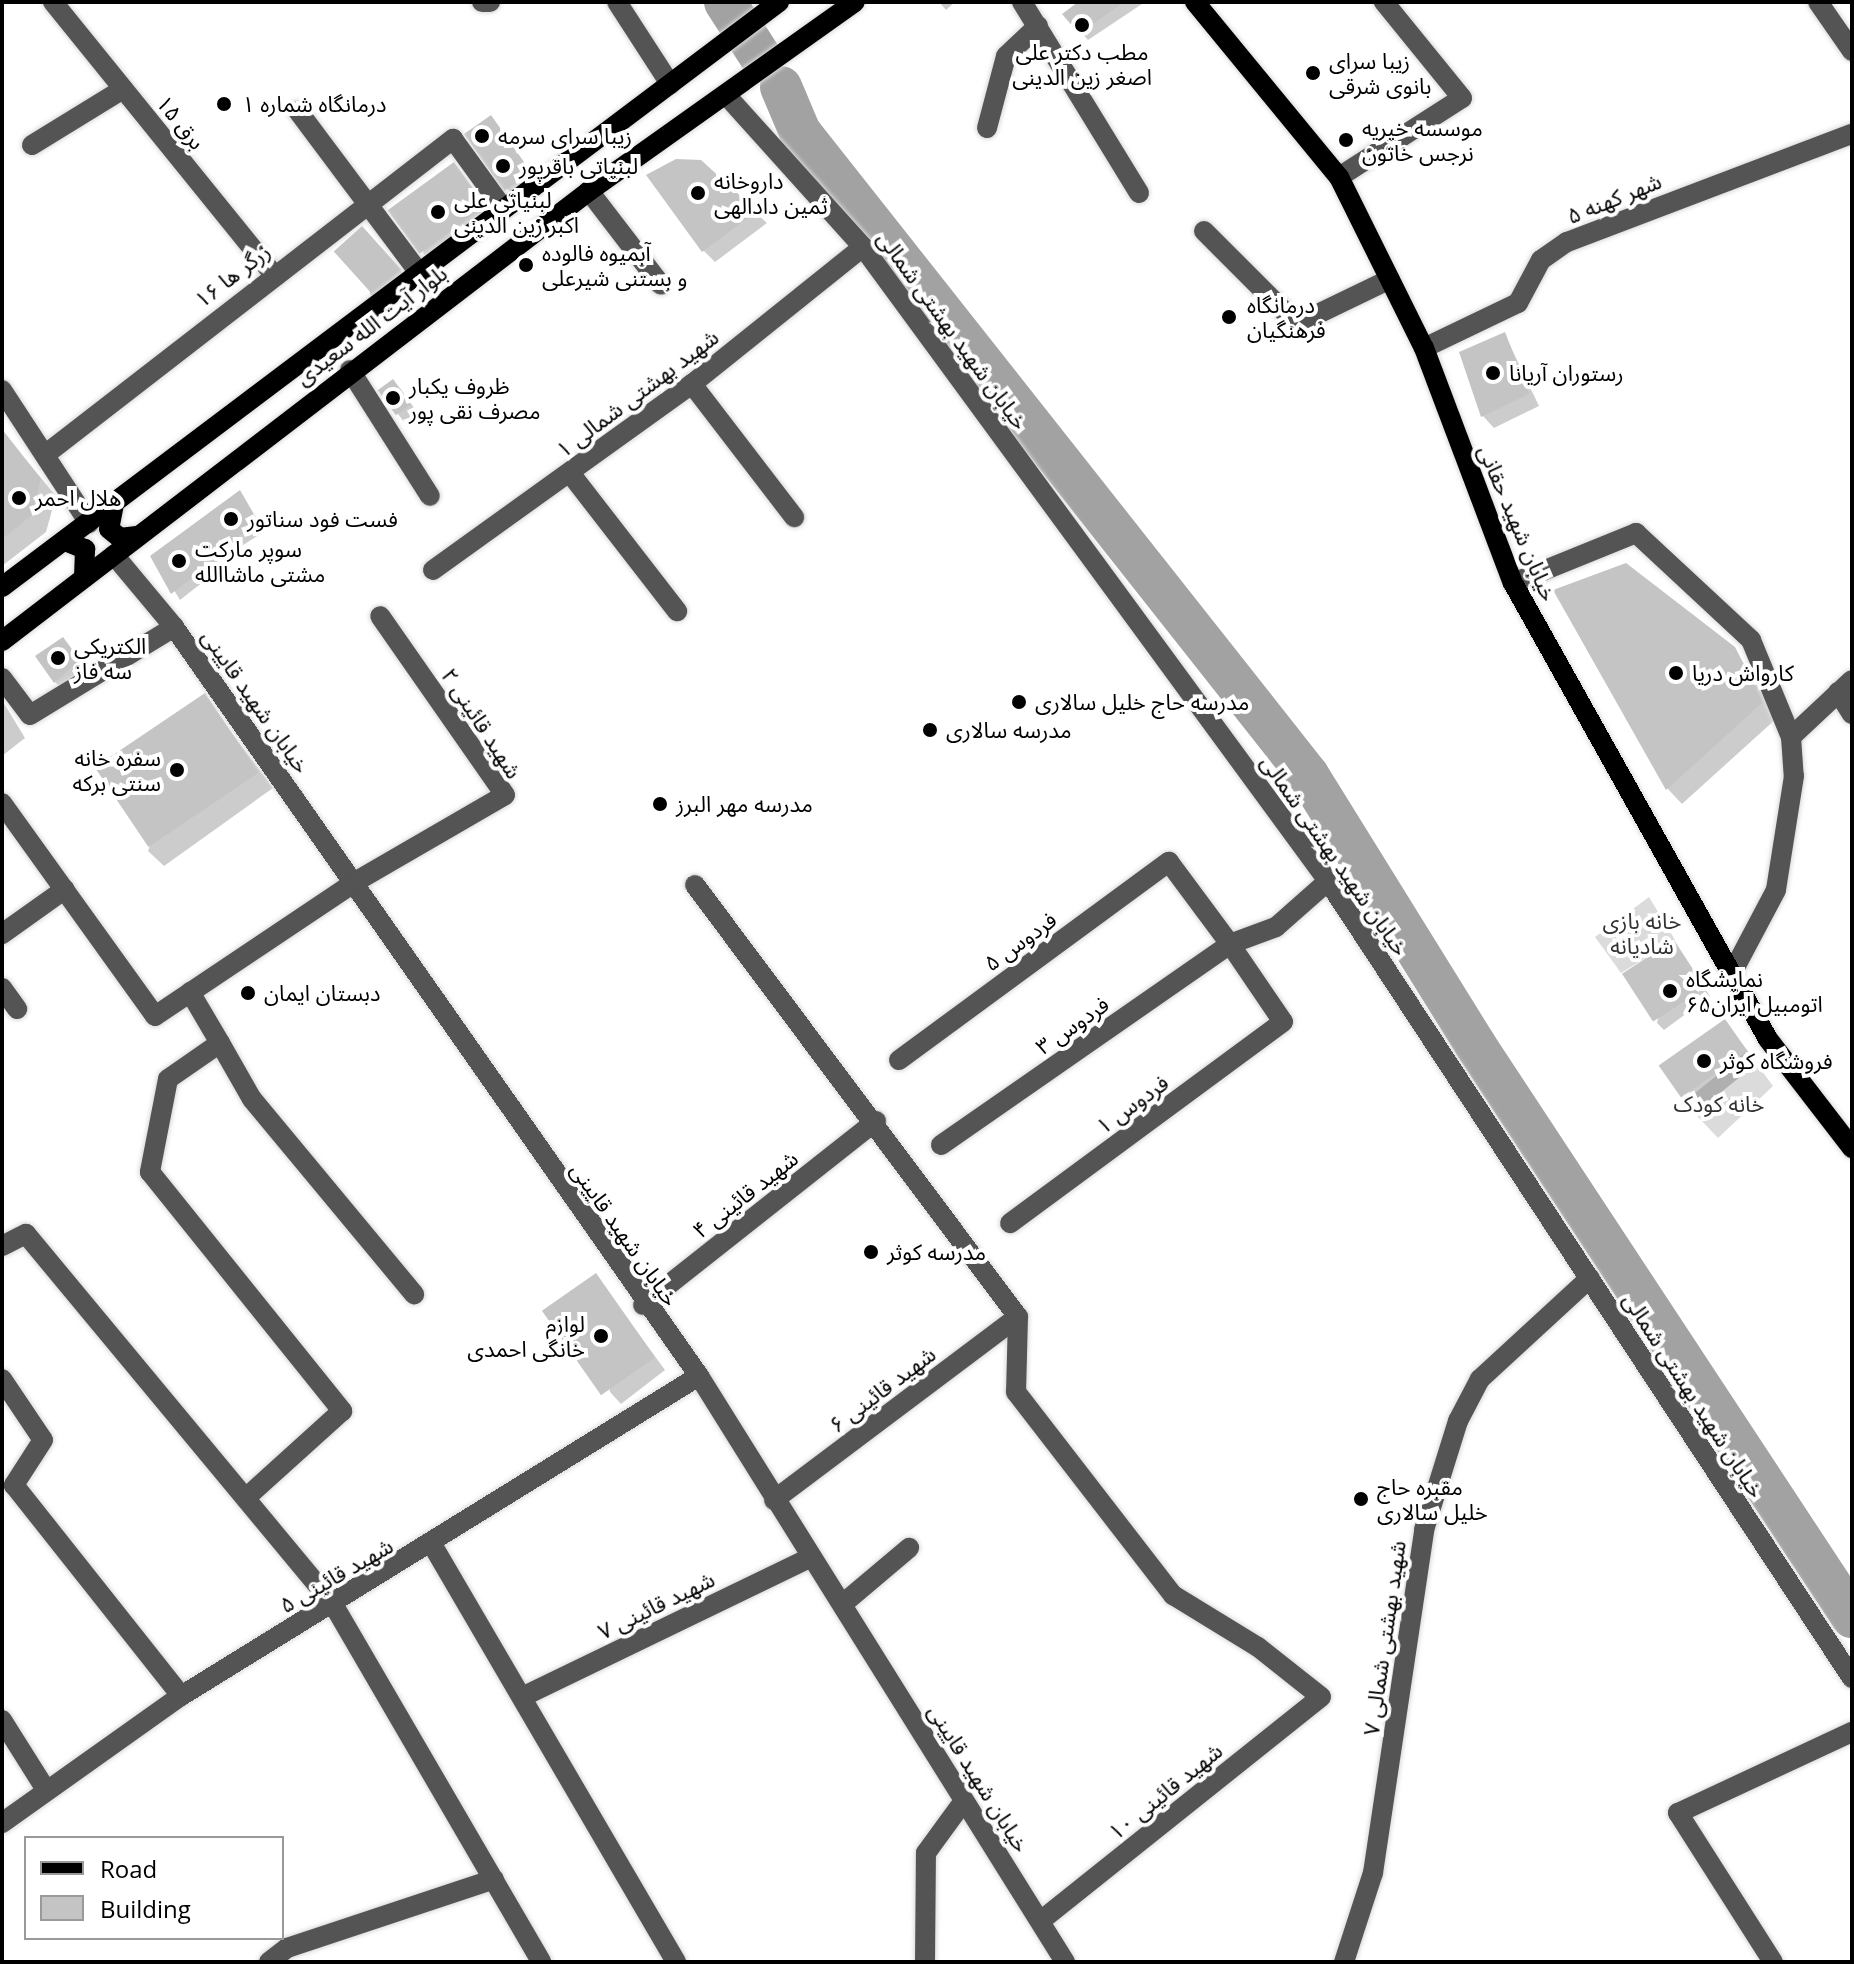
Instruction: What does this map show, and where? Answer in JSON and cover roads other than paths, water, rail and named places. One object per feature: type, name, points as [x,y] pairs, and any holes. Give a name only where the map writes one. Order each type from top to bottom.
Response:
[{"type":"main road","name":"بلوار آیت الله سعیدی","points":[[2,587],[779,2]]},
{"type":"main road","name":"بلوار آیت الله سعیدی","points":[[2,641],[350,370],[589,191],[727,96],[855,2]]},
{"type":"main road","name":"خیابان شهید حقانی","points":[[1195,2],[1339,177],[1424,348],[1513,583],[1768,1039],[1852,1148]]},
{"type":"main road","points":[[114,504],[109,529],[120,538],[137,536]]},
{"type":"main road","points":[[65,541],[85,549],[84,578]]},
{"type":"street","name":"برق ۱۵","points":[[53,2],[272,272]]},
{"type":"street","points":[[482,2],[490,2]]},
{"type":"street","points":[[617,2],[670,84]]},
{"type":"street","points":[[1022,2],[1139,193]]},
{"type":"street","points":[[1339,177],[1462,98],[1384,2]]},
{"type":"street","points":[[1818,2],[1852,51]]},
{"type":"street","points":[[987,128],[1006,56],[1038,26]]},
{"type":"street","points":[[32,145],[123,89]]},
{"type":"street","name":"خیابان شهید بهشتی شمالی","points":[[727,96],[863,247],[1328,881],[1852,1678]]},
{"type":"street","points":[[298,111],[420,274]]},
{"type":"street","name":"شهر کهنه ۵","points":[[1424,348],[1518,303],[1541,260],[1567,242],[1852,134]]},
{"type":"street","name":"زرگر ها ۱۶","points":[[46,454],[272,272],[453,139],[503,208]]},
{"type":"street","points":[[589,191],[661,285]]},
{"type":"street","points":[[1204,231],[1297,324],[1390,279]]},
{"type":"street","name":"شهید بهشتی شمالی ۱","points":[[433,570],[692,384],[863,247]]},
{"type":"street","points":[[350,370],[430,496]]},
{"type":"street","points":[[692,384],[794,517]]},
{"type":"street","points":[[2,390],[89,523]]},
{"type":"street","points":[[570,473],[677,611]]},
{"type":"street","points":[[1513,583],[1636,533],[1751,640],[1791,737],[1789,839],[1764,921],[1732,973]]},
{"type":"street","name":"خیابان شهید قایینی","points":[[114,555],[174,627],[355,882],[643,1305],[699,1376],[774,1500],[845,1602],[963,1802],[1065,1962]]},
{"type":"street","name":"شهید قائینی ۲","points":[[355,882],[505,795],[380,616]]},
{"type":"street","points":[[2,678],[30,715],[174,627]]},
{"type":"street","points":[[1791,737],[1845,686],[1852,714]]},
{"type":"street","points":[[2,803],[155,1016],[355,882]]},
{"type":"street","name":"فردوس ۵","points":[[899,1060],[1169,862],[1230,944]]},
{"type":"street","name":"فردوس ۳","points":[[941,1145],[1230,944],[1276,927],[1328,881]]},
{"type":"street","points":[[695,885],[876,1121],[1018,1317]]},
{"type":"street","points":[[2,934],[65,889]]},
{"type":"street","name":"فردوس ۱","points":[[1010,1223],[1283,1022],[1230,944]]},
{"type":"street","points":[[2,988],[17,1009]]},
{"type":"street","points":[[190,992],[252,1099],[414,1294]]},
{"type":"street","points":[[220,1043],[168,1079],[150,1172],[342,1411],[248,1496]]},
{"type":"street","name":"شهید قائینی ۴","points":[[643,1305],[876,1121]]},
{"type":"street","points":[[2,1246],[26,1234],[248,1496],[333,1604],[541,1962]]},
{"type":"street","name":"شهید بهشتی شمالی ۷","points":[[1344,1962],[1373,1873],[1424,1530],[1458,1421],[1480,1379],[1590,1278]]},
{"type":"street","name":"شهید قائینی ۶","points":[[774,1500],[1018,1317]]},
{"type":"street","name":"شهید قائینی ۱۰","points":[[1018,1317],[1016,1392],[1173,1595],[1258,1647],[1321,1697],[1040,1921]]},
{"type":"street","name":"شهید قائینی ۵","points":[[2,1823],[181,1696],[433,1546],[699,1376]]},
{"type":"street","points":[[2,1379],[43,1440],[14,1485],[181,1696]]},
{"type":"street","points":[[433,1546],[676,1962]]},
{"type":"street","points":[[845,1602],[909,1548]]},
{"type":"street","name":"شهید قائینی ۷","points":[[522,1697],[811,1557]]},
{"type":"street","points":[[2,1720],[46,1790]]},
{"type":"street","points":[[1773,1962],[1678,1813],[1852,1732]]},
{"type":"street","points":[[925,1962],[926,1853],[963,1802]]},
{"type":"street","points":[[269,1962],[287,1948],[494,1879]]},
{"type":"waterway","points":[[725,2],[760,56]]},
{"type":"waterway","points":[[781,87],[800,132],[1308,775],[1476,1046],[1852,1617]]},
{"type":"place","name":"مطب دکتر علی اصغر زین الدینی","points":[[1082,25]]},
{"type":"place","name":"زیبا سرای بانوی شرقی","points":[[1313,73]]},
{"type":"place","name":"درمانگاه شماره ۱","points":[[224,104]]},
{"type":"place","name":"زیبا سرای سرمه","points":[[482,136]]},
{"type":"place","name":"موسسه خیریه نرجس خاتون","points":[[1346,140]]},
{"type":"place","name":"لبنیاتی باقرپور","points":[[503,166]]},
{"type":"place","name":"داروخانه ثمین دادالهی","points":[[698,193]]},
{"type":"place","name":"لبنیاتی علی اکبر زین الدینی","points":[[438,212]]},
{"type":"place","name":"آبمیوه فالوده و بستنی شیرعلی","points":[[526,265]]},
{"type":"place","name":"درمانگاه فرهنگیان","points":[[1229,317]]},
{"type":"place","name":"رستوران آریانا","points":[[1493,373]]},
{"type":"place","name":"ظروف یکبار مصرف نقی پور","points":[[393,398]]},
{"type":"place","name":"هلال احمر","points":[[19,498]]},
{"type":"place","name":"فست فود سناتور","points":[[231,519]]},
{"type":"place","name":"سوپر مارکت مشتی ماشاالله","points":[[179,561]]},
{"type":"place","name":"الکتریکی سه فاز","points":[[58,658]]},
{"type":"place","name":"کارواش دریا","points":[[1676,673]]},
{"type":"place","name":"مدرسه حاج خلیل سالاری","points":[[1019,702]]},
{"type":"place","name":"مدرسه سالاری","points":[[930,730]]},
{"type":"place","name":"سفره خانه سنتی برکه","points":[[177,770]]},
{"type":"place","name":"مدرسه مهر البرز","points":[[660,804]]},
{"type":"place","name":"نمایشگاه اتومبیل ایران۶۵","points":[[1670,991]]},
{"type":"place","name":"دبستان ایمان","points":[[248,993]]},
{"type":"place","name":"فروشگاه کوثر","points":[[1704,1061]]},
{"type":"place","name":"مدرسه کوثر","points":[[871,1252]]},
{"type":"place","name":"لوازم خانگی احمدی","points":[[601,1336]]},
{"type":"place","name":"مقبره حاج خلیل سالاری","points":[[1361,1499]]},
{"type":"park label","name":"خانه بازی شادیانه","points":[[1642,932]]},
{"type":"park label","name":"خانه کودک","points":[[1719,1104]]}]
